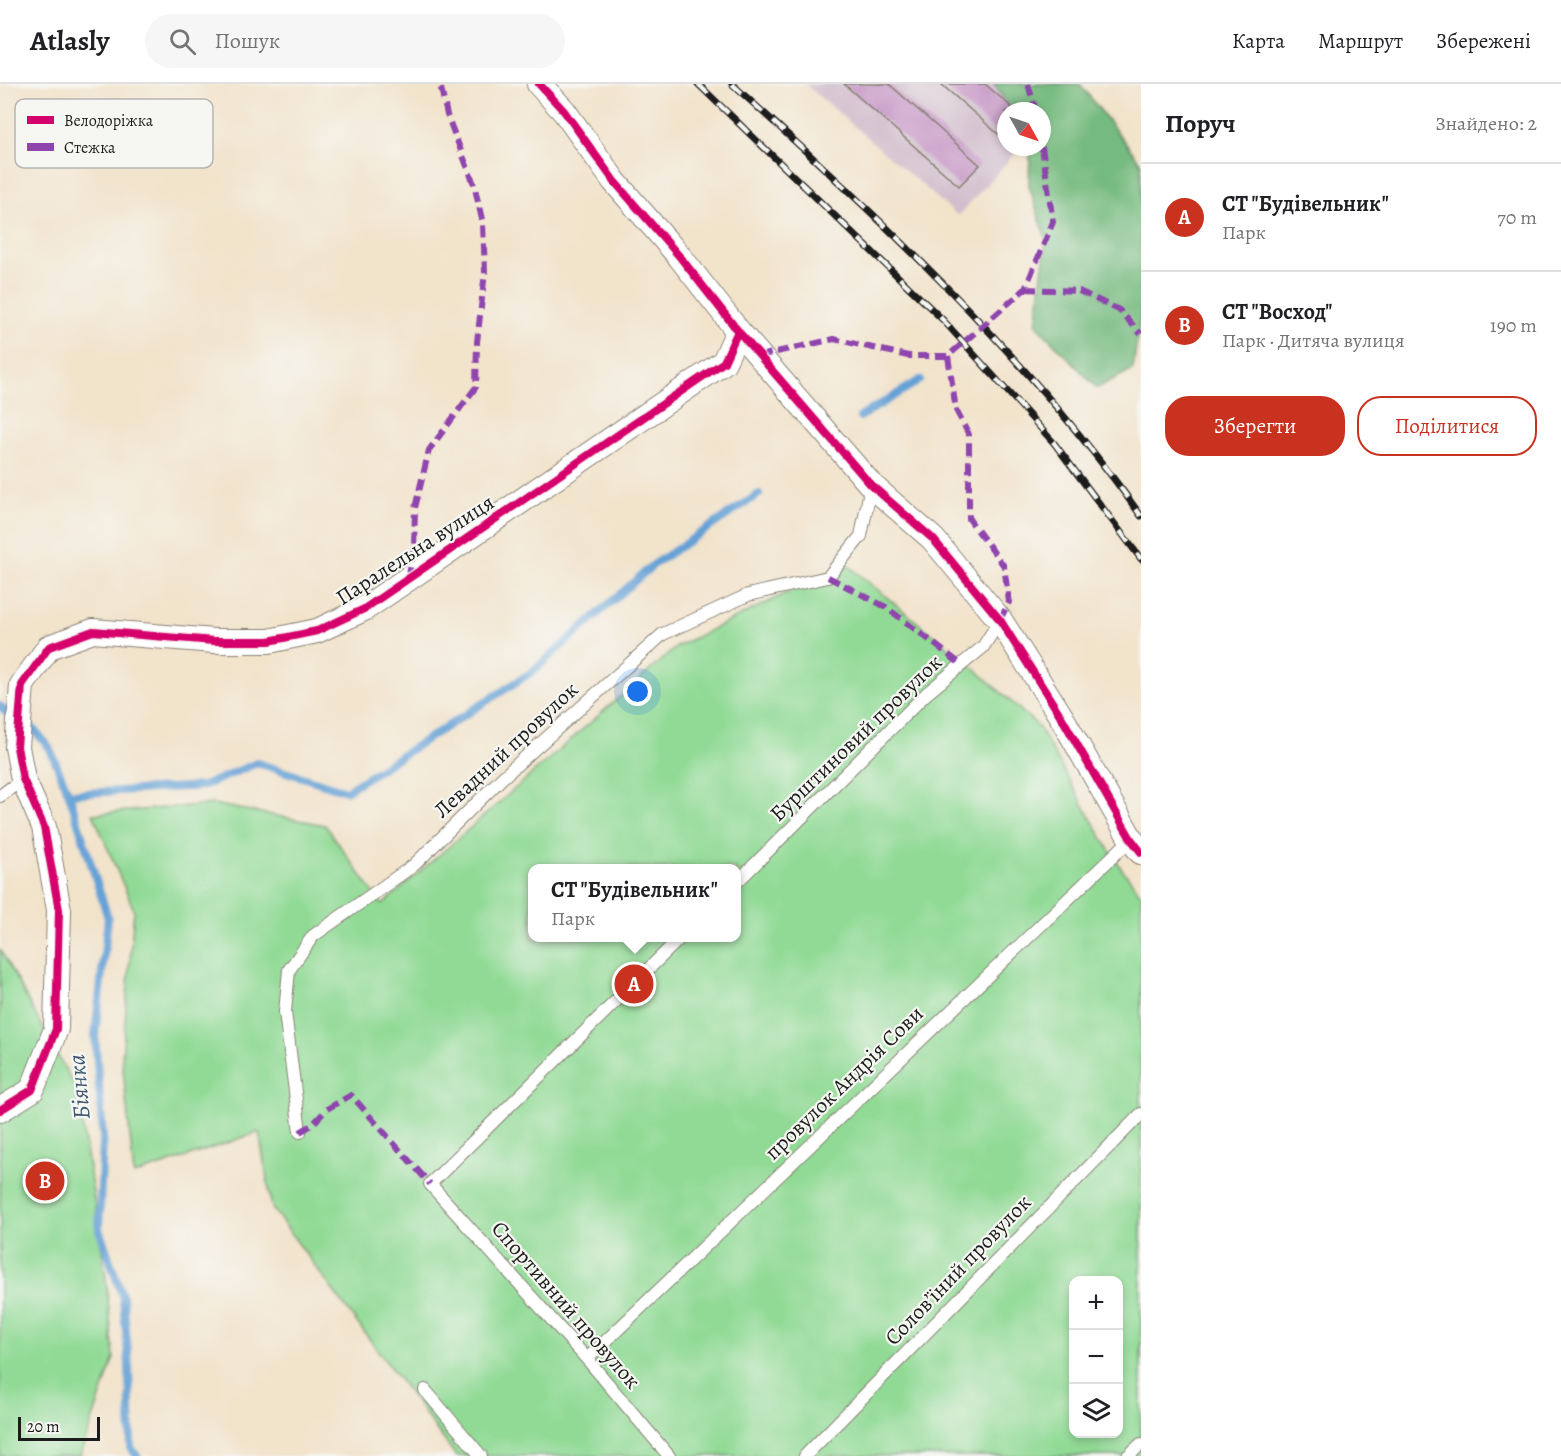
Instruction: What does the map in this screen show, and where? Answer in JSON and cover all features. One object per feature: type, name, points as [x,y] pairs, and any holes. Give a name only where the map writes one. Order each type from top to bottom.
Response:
[{"type":"street","points":[[539,84],[564,111],[614,181],[680,257],[738,331],[871,485],[933,538],[1000,620],[1062,718],[1136,845]]},
{"type":"street","name":"Паралельна вулиця","points":[[0,1110],[32,1090],[56,1029],[59,910],[44,827],[23,778],[17,747],[22,685],[49,647],[93,631],[214,641],[269,641],[317,631],[363,609],[724,363],[738,331]]},
{"type":"lane","name":"Левадний провулок","points":[[300,1132],[285,1012],[289,970],[313,936],[414,865],[502,778],[663,634],[748,595],[828,577],[861,536],[871,485]]},
{"type":"lane","name":"Бурштиновий провулок","points":[[741,878],[926,694],[983,647],[1000,620]]},
{"type":"lane","points":[[0,796],[23,778]]},
{"type":"lane","name":"провулок Андрія Сови","points":[[587,1359],[1136,845]]},
{"type":"lane","name":"Спортивний провулок","points":[[669,1456],[587,1359],[430,1184],[676,942]]},
{"type":"lane","name":"Соловʼїний провулок","points":[[805,1456],[1141,1114]]},
{"type":"lane","points":[[425,1390],[481,1456]]},
{"type":"lane","points":[[1128,1456],[1141,1444]]},
{"type":"shaded area","points":[[805,84],[994,84],[1006,102],[997,102],[997,156],[1013,156],[958,216]]},
{"type":"green space","points":[[994,84],[1080,84],[1141,163],[1141,314],[1133,369],[1097,388],[1036,325],[1046,239],[1029,186],[1030,156],[1051,156],[1051,102],[1006,102]]},
{"type":"green space","points":[[846,564],[975,669],[1038,726],[1115,860],[1141,894],[1141,1456],[456,1456],[272,1208],[259,1132],[134,1175],[122,1059],[134,910],[93,814],[213,804],[325,825],[382,905],[678,646]]},
{"type":"green space","points":[[0,949],[77,1091],[105,1270],[114,1358],[80,1456],[0,1456]]},
{"type":"building","points":[[844,84],[889,84],[980,165],[959,186]]},
{"type":"building","points":[[941,84],[985,84],[1006,102],[997,102],[997,133]]},
{"type":"waterway","points":[[860,417],[920,380]]},
{"type":"waterway","points":[[69,794],[203,786],[257,763],[346,791],[532,672],[653,565],[759,494]]},
{"type":"waterway","name":"Біянка","points":[[0,706],[8,714]]},
{"type":"waterway","name":"Біянка","points":[[30,726],[49,747],[69,794],[108,918],[95,1036],[103,1138],[99,1229],[123,1298],[129,1365],[131,1448],[137,1456]]},
{"type":"railway","points":[[698,84],[943,320],[1054,443],[1141,559]]},
{"type":"railway","points":[[732,84],[841,184],[948,289],[1050,400],[1141,516]]},
{"type":"marked path","points":[[408,579],[414,549],[415,508],[429,450],[476,387],[477,342],[485,272],[483,224],[474,184],[447,115],[440,84]]},
{"type":"marked path","points":[[1028,84],[1033,102]]},
{"type":"marked path","points":[[759,356],[834,339],[908,356],[948,356],[1025,289],[1053,222],[1043,156]]},
{"type":"marked path","points":[[1025,289],[1079,291],[1119,310],[1141,334]]},
{"type":"marked path","points":[[948,356],[956,410],[969,435],[969,519],[1004,566],[1009,602],[1000,620]]},
{"type":"marked path","points":[[828,577],[886,607],[962,665]]},
{"type":"marked path","points":[[300,1132],[312,1125],[327,1109],[351,1095],[430,1184]]},
{"type":"cycle path","points":[[539,84],[564,111],[614,181],[680,257],[738,331],[871,485],[933,539],[1000,620],[1062,718],[1131,839],[1141,852]]},
{"type":"cycle path","points":[[0,1110],[32,1090],[56,1029],[59,910],[44,827],[23,779],[17,747],[22,685],[49,647],[93,631],[214,641],[269,641],[317,631],[364,609],[724,362],[738,331]]},
{"type":"place","name":"СТ \"Будівельник\"","points":[[634,984]]},
{"type":"place","name":"СТ \"Восход\"","points":[[45,1181]]}]
